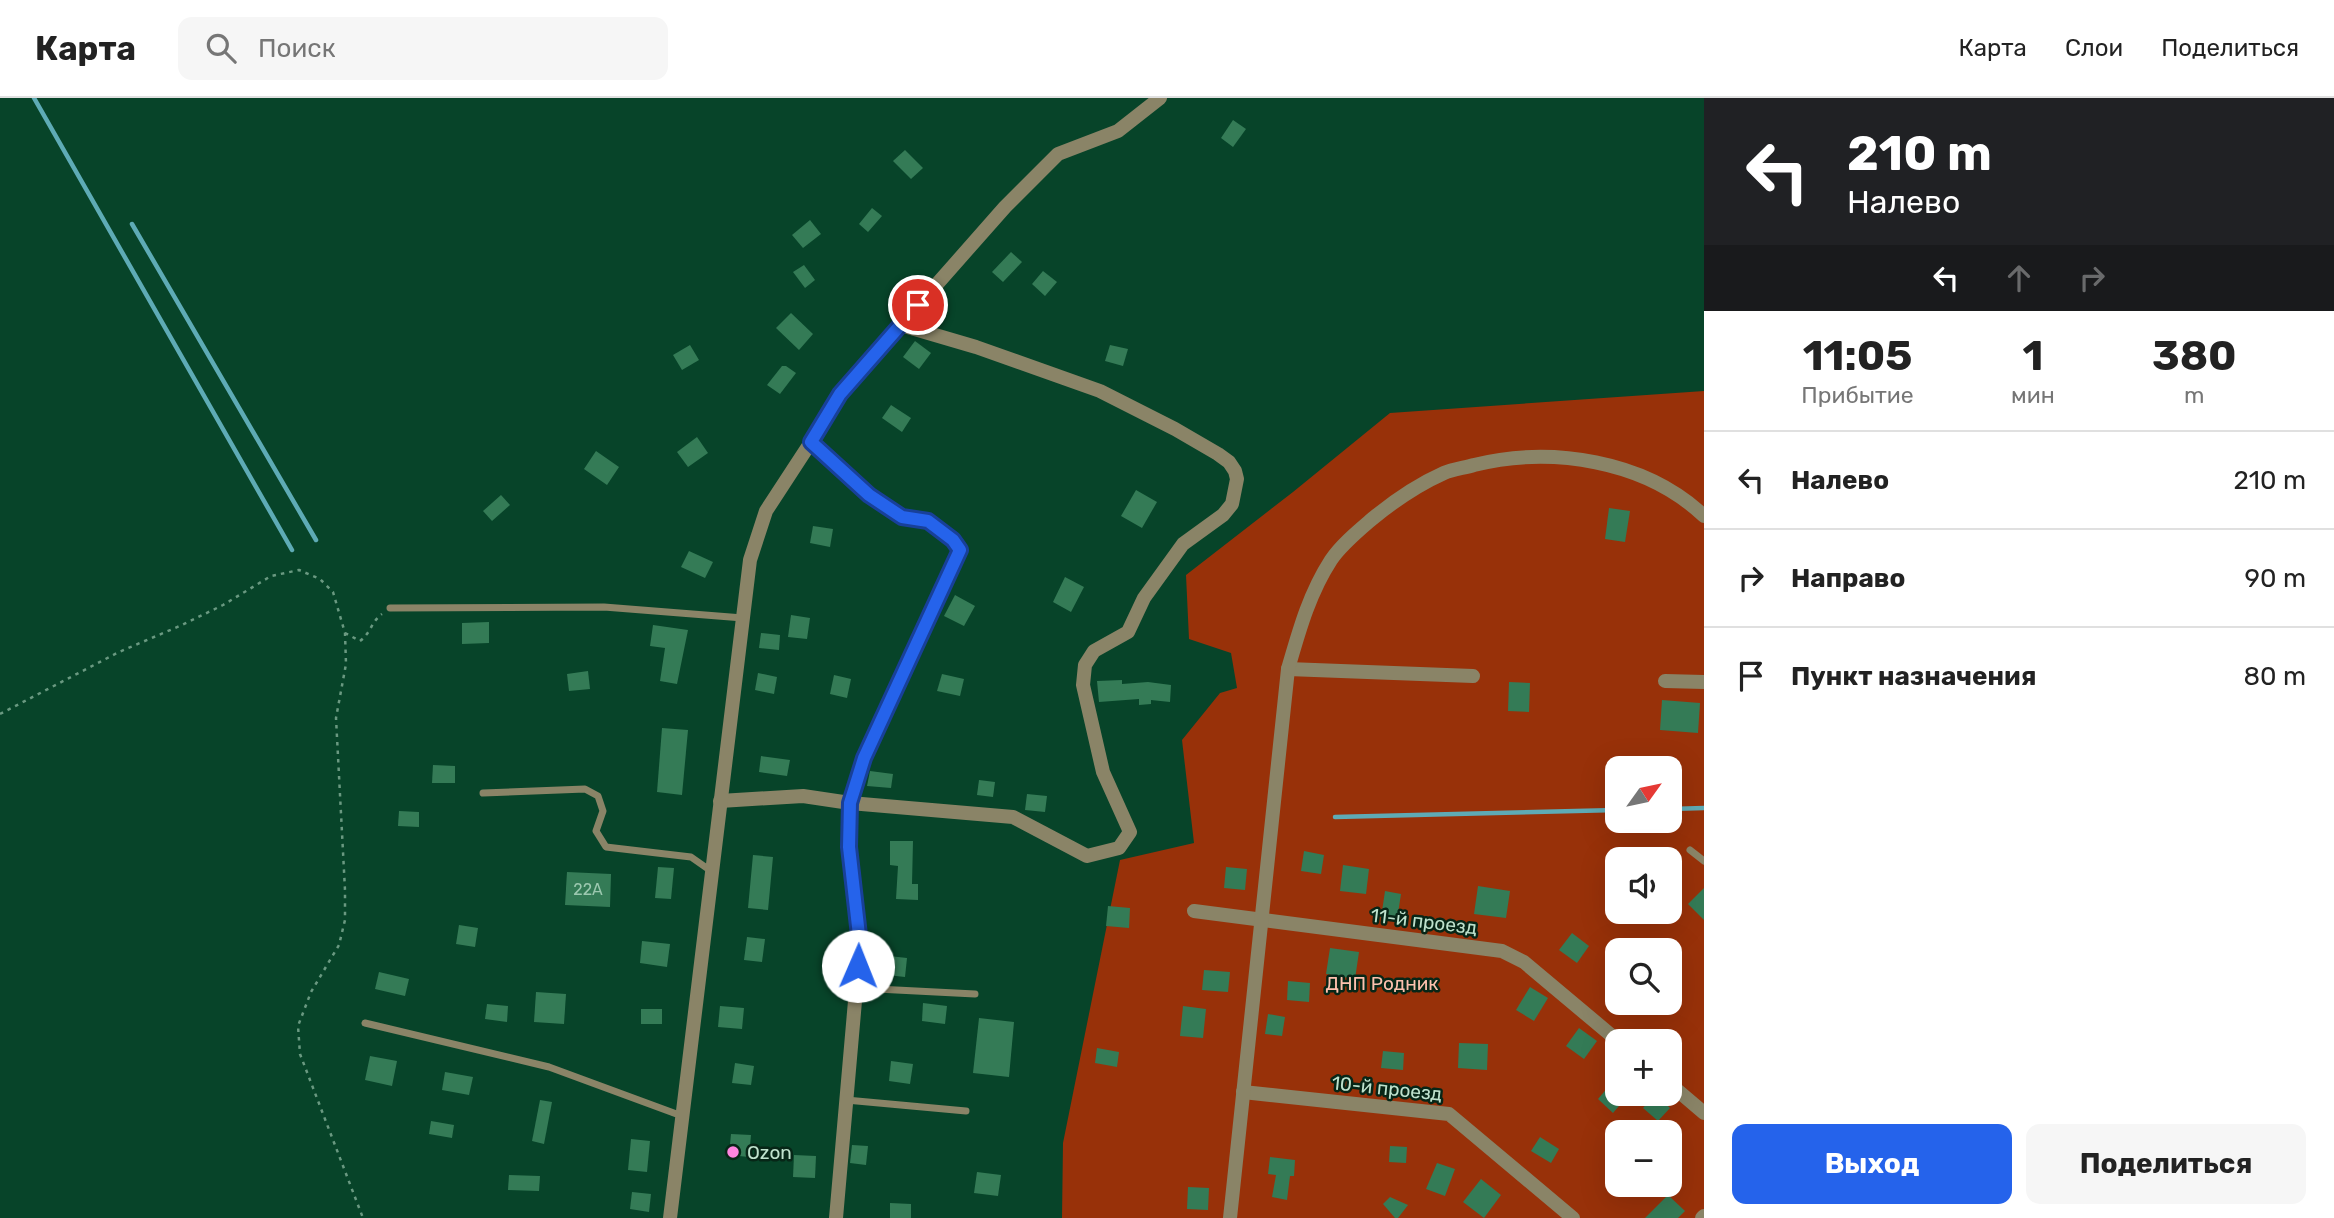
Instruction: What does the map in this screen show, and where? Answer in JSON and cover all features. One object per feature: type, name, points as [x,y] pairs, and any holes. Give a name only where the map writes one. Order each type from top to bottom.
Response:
[{"type":"street","points":[[670,1218],[750,560],[766,511],[840,394],[1005,207],[1058,154],[1118,131],[1160,98]]},
{"type":"street","points":[[720,802],[803,796],[850,803],[1013,817],[1087,856],[1119,848],[1130,832],[1103,772],[1083,685],[1085,665],[1094,651],[1128,632],[1144,598],[1183,544],[1223,515],[1233,504],[1237,479],[1229,462],[1218,454],[1100,391],[976,347],[901,325]]},
{"type":"street","points":[[811,442],[869,495],[902,517],[928,521],[953,540],[960,550],[864,758],[850,803],[849,847],[860,944],[835,1218]]},
{"type":"street","points":[[1230,1218],[1288,669],[1307,605],[1332,559],[1360,529],[1396,499],[1445,472],[1494,460],[1537,456],[1580,459],[1622,469],[1664,486],[1704,516]]},
{"type":"street","points":[[1288,669],[1473,676]]},
{"type":"street","points":[[1665,681],[1704,682]]},
{"type":"street","name":"11-й проезд","points":[[1194,911],[1502,951],[1524,962],[1605,1030]]},
{"type":"street","name":"10-й проезд","points":[[1243,1092],[1449,1114],[1573,1218]]},
{"type":"street","points":[[1682,1094],[1704,1113]]},
{"type":"lane","points":[[390,608],[604,607],[744,618]]},
{"type":"lane","points":[[483,793],[585,789],[598,796],[603,811],[596,831],[606,847],[691,857],[713,872]]},
{"type":"lane","points":[[1690,850],[1704,861]]},
{"type":"lane","points":[[856,988],[975,994]]},
{"type":"lane","points":[[365,1023],[549,1067],[682,1116]]},
{"type":"lane","points":[[845,1100],[966,1111]]},
{"type":"path","points":[[0,714],[120,652],[213,610],[271,576],[299,570],[320,579],[333,592],[345,633],[346,664],[336,718],[345,920],[338,945],[311,992],[298,1026],[300,1054],[363,1218]]},
{"type":"path","points":[[345,633],[360,641],[368,635],[376,618],[390,608]]},
{"type":"green space","name":"ДНП Родник","points":[[1704,391],[1704,1218],[1062,1218],[1063,1143],[1120,860],[1194,843],[1182,740],[1220,693],[1237,688],[1231,653],[1189,639],[1186,575],[1390,413]]},
{"type":"building","points":[[1233,120],[1246,129],[1233,147],[1221,138]]},
{"type":"building","points":[[905,150],[923,168],[911,179],[893,161]]},
{"type":"building","points":[[872,208],[882,216],[868,232],[859,224]]},
{"type":"building","points":[[810,220],[821,234],[803,248],[792,235]]},
{"type":"building","points":[[1011,252],[1022,262],[1003,282],[992,272]]},
{"type":"building","points":[[804,265],[815,280],[805,288],[793,272]]},
{"type":"building","points":[[1043,271],[1057,282],[1045,296],[1032,284]]},
{"type":"building","points":[[791,313],[813,334],[799,350],[776,328]]},
{"type":"building","points":[[915,341],[931,353],[919,369],[903,357]]},
{"type":"building","points":[[690,345],[699,360],[682,370],[673,355]]},
{"type":"building","points":[[1110,345],[1128,349],[1123,366],[1105,361]]},
{"type":"building","points":[[782,366],[796,373],[780,394],[767,385]]},
{"type":"building","points":[[891,405],[911,418],[902,432],[882,418]]},
{"type":"building","points":[[697,437],[708,453],[688,467],[677,452]]},
{"type":"building","points":[[596,451],[619,467],[607,485],[584,469]]},
{"type":"building","points":[[1136,490],[1157,502],[1142,528],[1121,516]]},
{"type":"building","points":[[501,495],[510,505],[492,521],[483,511]]},
{"type":"building","points":[[1609,508],[1630,511],[1625,542],[1605,539]]},
{"type":"building","points":[[813,526],[833,529],[830,547],[810,543]]},
{"type":"building","points":[[689,551],[713,562],[705,578],[681,567]]},
{"type":"building","points":[[1065,577],[1084,587],[1071,612],[1053,602]]},
{"type":"building","points":[[955,595],[975,606],[964,626],[944,616]]},
{"type":"building","points":[[791,615],[810,618],[807,639],[788,637]]},
{"type":"building","points":[[489,622],[489,643],[462,644],[462,623]]},
{"type":"building","points":[[653,625],[688,630],[677,684],[660,681],[665,648],[650,646]]},
{"type":"building","points":[[761,633],[780,635],[779,650],[759,648]]},
{"type":"building","points":[[588,671],[590,689],[569,691],[567,674]]},
{"type":"building","points":[[758,673],[777,677],[774,694],[755,690]]},
{"type":"building","points":[[942,674],[964,679],[960,696],[937,691]]},
{"type":"building","points":[[834,675],[851,679],[847,698],[830,694]]},
{"type":"building","points":[[1122,680],[1122,684],[1148,682],[1171,685],[1170,702],[1151,700],[1151,704],[1139,705],[1139,699],[1099,702],[1097,681]]},
{"type":"building","points":[[1509,682],[1530,683],[1529,712],[1508,711]]},
{"type":"building","points":[[1662,700],[1700,703],[1698,733],[1660,730]]},
{"type":"building","points":[[662,728],[688,730],[682,795],[657,792]]},
{"type":"building","points":[[761,756],[790,760],[787,776],[759,772]]},
{"type":"building","points":[[433,765],[455,766],[455,783],[432,783]]},
{"type":"building","points":[[870,771],[893,774],[891,788],[867,786]]},
{"type":"building","points":[[979,780],[995,782],[993,797],[977,795]]},
{"type":"building","points":[[1027,794],[1047,796],[1045,812],[1025,810]]},
{"type":"building","points":[[399,811],[419,812],[419,827],[398,826]]},
{"type":"building","points":[[890,841],[913,841],[912,884],[918,884],[918,900],[896,899],[898,866],[890,865]]},
{"type":"building","points":[[1304,851],[1324,855],[1321,874],[1301,871]]},
{"type":"building","points":[[753,855],[773,857],[768,910],[748,908]]},
{"type":"building","points":[[1343,865],[1369,869],[1366,894],[1340,891]]},
{"type":"building","points":[[658,867],[674,868],[671,899],[655,898]]},
{"type":"building","points":[[1226,867],[1247,869],[1245,890],[1224,888]]},
{"type":"building","points":[[567,872],[611,874],[610,907],[565,905]]},
{"type":"building","points":[[1478,886],[1510,891],[1506,918],[1474,914]]},
{"type":"building","points":[[1704,888],[1704,920],[1688,904]]},
{"type":"building","points":[[1385,891],[1401,894],[1397,920],[1381,918]]},
{"type":"building","points":[[1108,906],[1130,908],[1129,928],[1106,926]]},
{"type":"building","points":[[459,925],[478,928],[475,947],[456,944]]},
{"type":"building","points":[[1572,933],[1589,946],[1577,963],[1559,950]]},
{"type":"building","points":[[747,937],[765,939],[762,962],[744,960]]},
{"type":"building","points":[[642,941],[670,944],[667,967],[640,963]]},
{"type":"building","points":[[1330,948],[1359,952],[1355,979],[1326,974]]},
{"type":"building","points":[[889,956],[907,958],[905,977],[887,975]]},
{"type":"building","points":[[1204,970],[1230,972],[1228,992],[1202,990]]},
{"type":"building","points":[[379,972],[409,979],[405,996],[375,989]]},
{"type":"building","points":[[1288,981],[1310,983],[1309,1002],[1287,1000]]},
{"type":"building","points":[[1530,987],[1548,998],[1534,1021],[1516,1010]]},
{"type":"building","points":[[536,992],[566,994],[564,1024],[534,1022]]},
{"type":"building","points":[[923,1003],[947,1006],[945,1024],[922,1021]]},
{"type":"building","points":[[487,1004],[508,1006],[507,1022],[485,1019]]},
{"type":"building","points":[[720,1006],[744,1008],[742,1029],[718,1027]]},
{"type":"building","points":[[1183,1006],[1206,1009],[1203,1038],[1180,1036]]},
{"type":"building","points":[[641,1009],[662,1009],[662,1024],[641,1024]]},
{"type":"building","points":[[1268,1014],[1285,1017],[1282,1036],[1265,1034]]},
{"type":"building","points":[[979,1018],[1014,1022],[1009,1077],[973,1073]]},
{"type":"building","points":[[1579,1028],[1597,1041],[1584,1059],[1566,1046]]},
{"type":"building","points":[[1459,1043],[1488,1044],[1487,1070],[1458,1068]]},
{"type":"building","points":[[1097,1048],[1119,1052],[1117,1067],[1095,1063]]},
{"type":"building","points":[[1383,1051],[1404,1053],[1403,1070],[1381,1068]]},
{"type":"building","points":[[370,1056],[397,1061],[392,1086],[365,1080]]},
{"type":"building","points":[[891,1061],[913,1064],[910,1084],[889,1081]]},
{"type":"building","points":[[735,1063],[754,1066],[751,1085],[732,1083]]},
{"type":"building","points":[[445,1072],[473,1077],[469,1095],[442,1090]]},
{"type":"building","points":[[1605,1091],[1605,1106],[1598,1099]]},
{"type":"building","points":[[540,1100],[552,1102],[544,1144],[532,1141]]},
{"type":"building","points":[[1606,1106],[1619,1106],[1613,1113]]},
{"type":"building","points":[[1668,1106],[1670,1108],[1657,1120],[1643,1108]]},
{"type":"building","points":[[431,1121],[454,1125],[452,1138],[429,1134]]},
{"type":"building","points":[[731,1134],[751,1135],[749,1157],[729,1155]]},
{"type":"building","points":[[1540,1137],[1559,1149],[1551,1163],[1531,1151]]},
{"type":"building","points":[[631,1139],[650,1141],[647,1172],[628,1170]]},
{"type":"building","points":[[852,1145],[868,1146],[866,1165],[850,1163]]},
{"type":"building","points":[[1390,1146],[1407,1147],[1406,1163],[1389,1162]]},
{"type":"building","points":[[794,1155],[816,1156],[815,1178],[793,1177]]},
{"type":"building","points":[[1270,1157],[1295,1160],[1294,1176],[1290,1176],[1287,1200],[1272,1197],[1276,1175],[1268,1174]]},
{"type":"building","points":[[1437,1163],[1455,1169],[1445,1196],[1426,1189]]},
{"type":"building","points":[[977,1172],[1001,1175],[998,1196],[974,1193]]},
{"type":"building","points":[[509,1175],[540,1176],[539,1191],[508,1190]]},
{"type":"building","points":[[1481,1179],[1501,1195],[1484,1218],[1463,1202]]},
{"type":"building","points":[[1188,1187],[1209,1188],[1208,1210],[1187,1209]]},
{"type":"building","points":[[632,1192],[651,1194],[649,1212],[630,1209]]},
{"type":"building","points":[[1390,1197],[1408,1205],[1398,1218],[1383,1204]]},
{"type":"building","points":[[1666,1197],[1670,1197],[1685,1211],[1678,1218],[1645,1218]]},
{"type":"building","points":[[890,1203],[911,1204],[911,1218],[890,1218]]},
{"type":"waterway","points":[[34,98],[292,550]]},
{"type":"waterway","points":[[132,224],[316,540]]},
{"type":"waterway","points":[[1682,809],[1704,808]]},
{"type":"waterway","points":[[1335,817],[1605,810]]},
{"type":"place","name":"Ozon","points":[[733,1152]]},
{"type":"route","points":[[858,966],[860,944],[849,847],[850,803],[864,758],[960,550],[953,540],[928,521],[902,517],[869,495],[811,442],[840,394],[918,305]]}]
